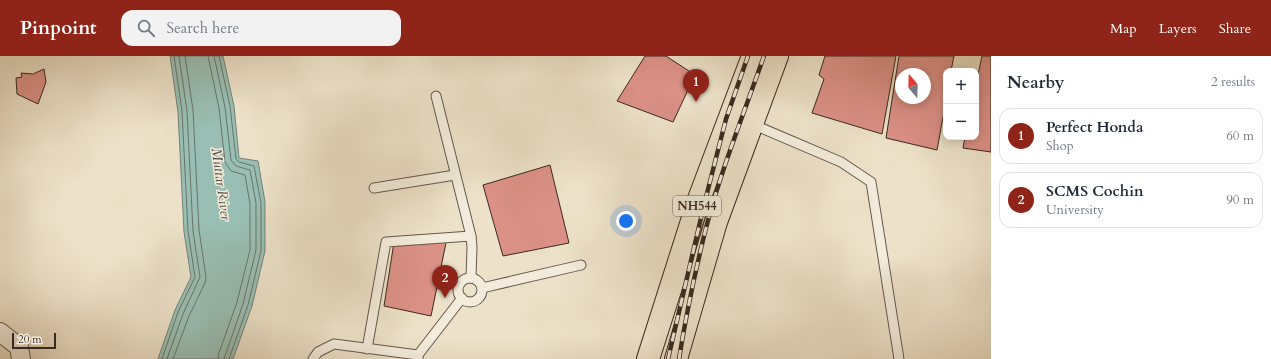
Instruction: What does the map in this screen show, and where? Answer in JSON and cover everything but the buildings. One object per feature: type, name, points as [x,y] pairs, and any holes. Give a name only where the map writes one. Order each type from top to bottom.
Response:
[{"type":"highway","name":"NH544","points":[[648,359],[699,199],[753,56]]},
{"type":"highway","name":"NH544","points":[[676,359],[716,222],[777,56]]},
{"type":"street","points":[[0,332],[18,347],[21,359]]},
{"type":"lane","points":[[436,96],[471,236],[471,278]]},
{"type":"lane","points":[[752,124],[841,162],[871,182],[899,359]]},
{"type":"lane","points":[[374,188],[455,174]]},
{"type":"lane","points":[[367,349],[386,242],[471,236]]},
{"type":"lane","points":[[482,288],[581,265]]},
{"type":"lane","points":[[471,278],[478,281],[482,288],[481,295],[476,300],[469,301],[462,298],[459,287],[463,280],[471,278]]},
{"type":"lane","points":[[313,359],[318,352],[334,344],[418,357],[462,298]]},
{"type":"water","name":"Muttar River","points":[[170,56],[223,56],[234,106],[239,158],[258,161],[265,202],[265,251],[252,306],[233,359],[158,359],[175,310],[191,277],[184,232],[178,112]]},
{"type":"railway","points":[[668,359],[726,119],[748,56]]},
{"type":"railway","points":[[679,359],[694,277],[712,206],[764,56]]},
{"type":"place","name":"Perfect Honda","points":[[696,102]]},
{"type":"place","name":"SCMS Cochin","points":[[445,298]]}]
